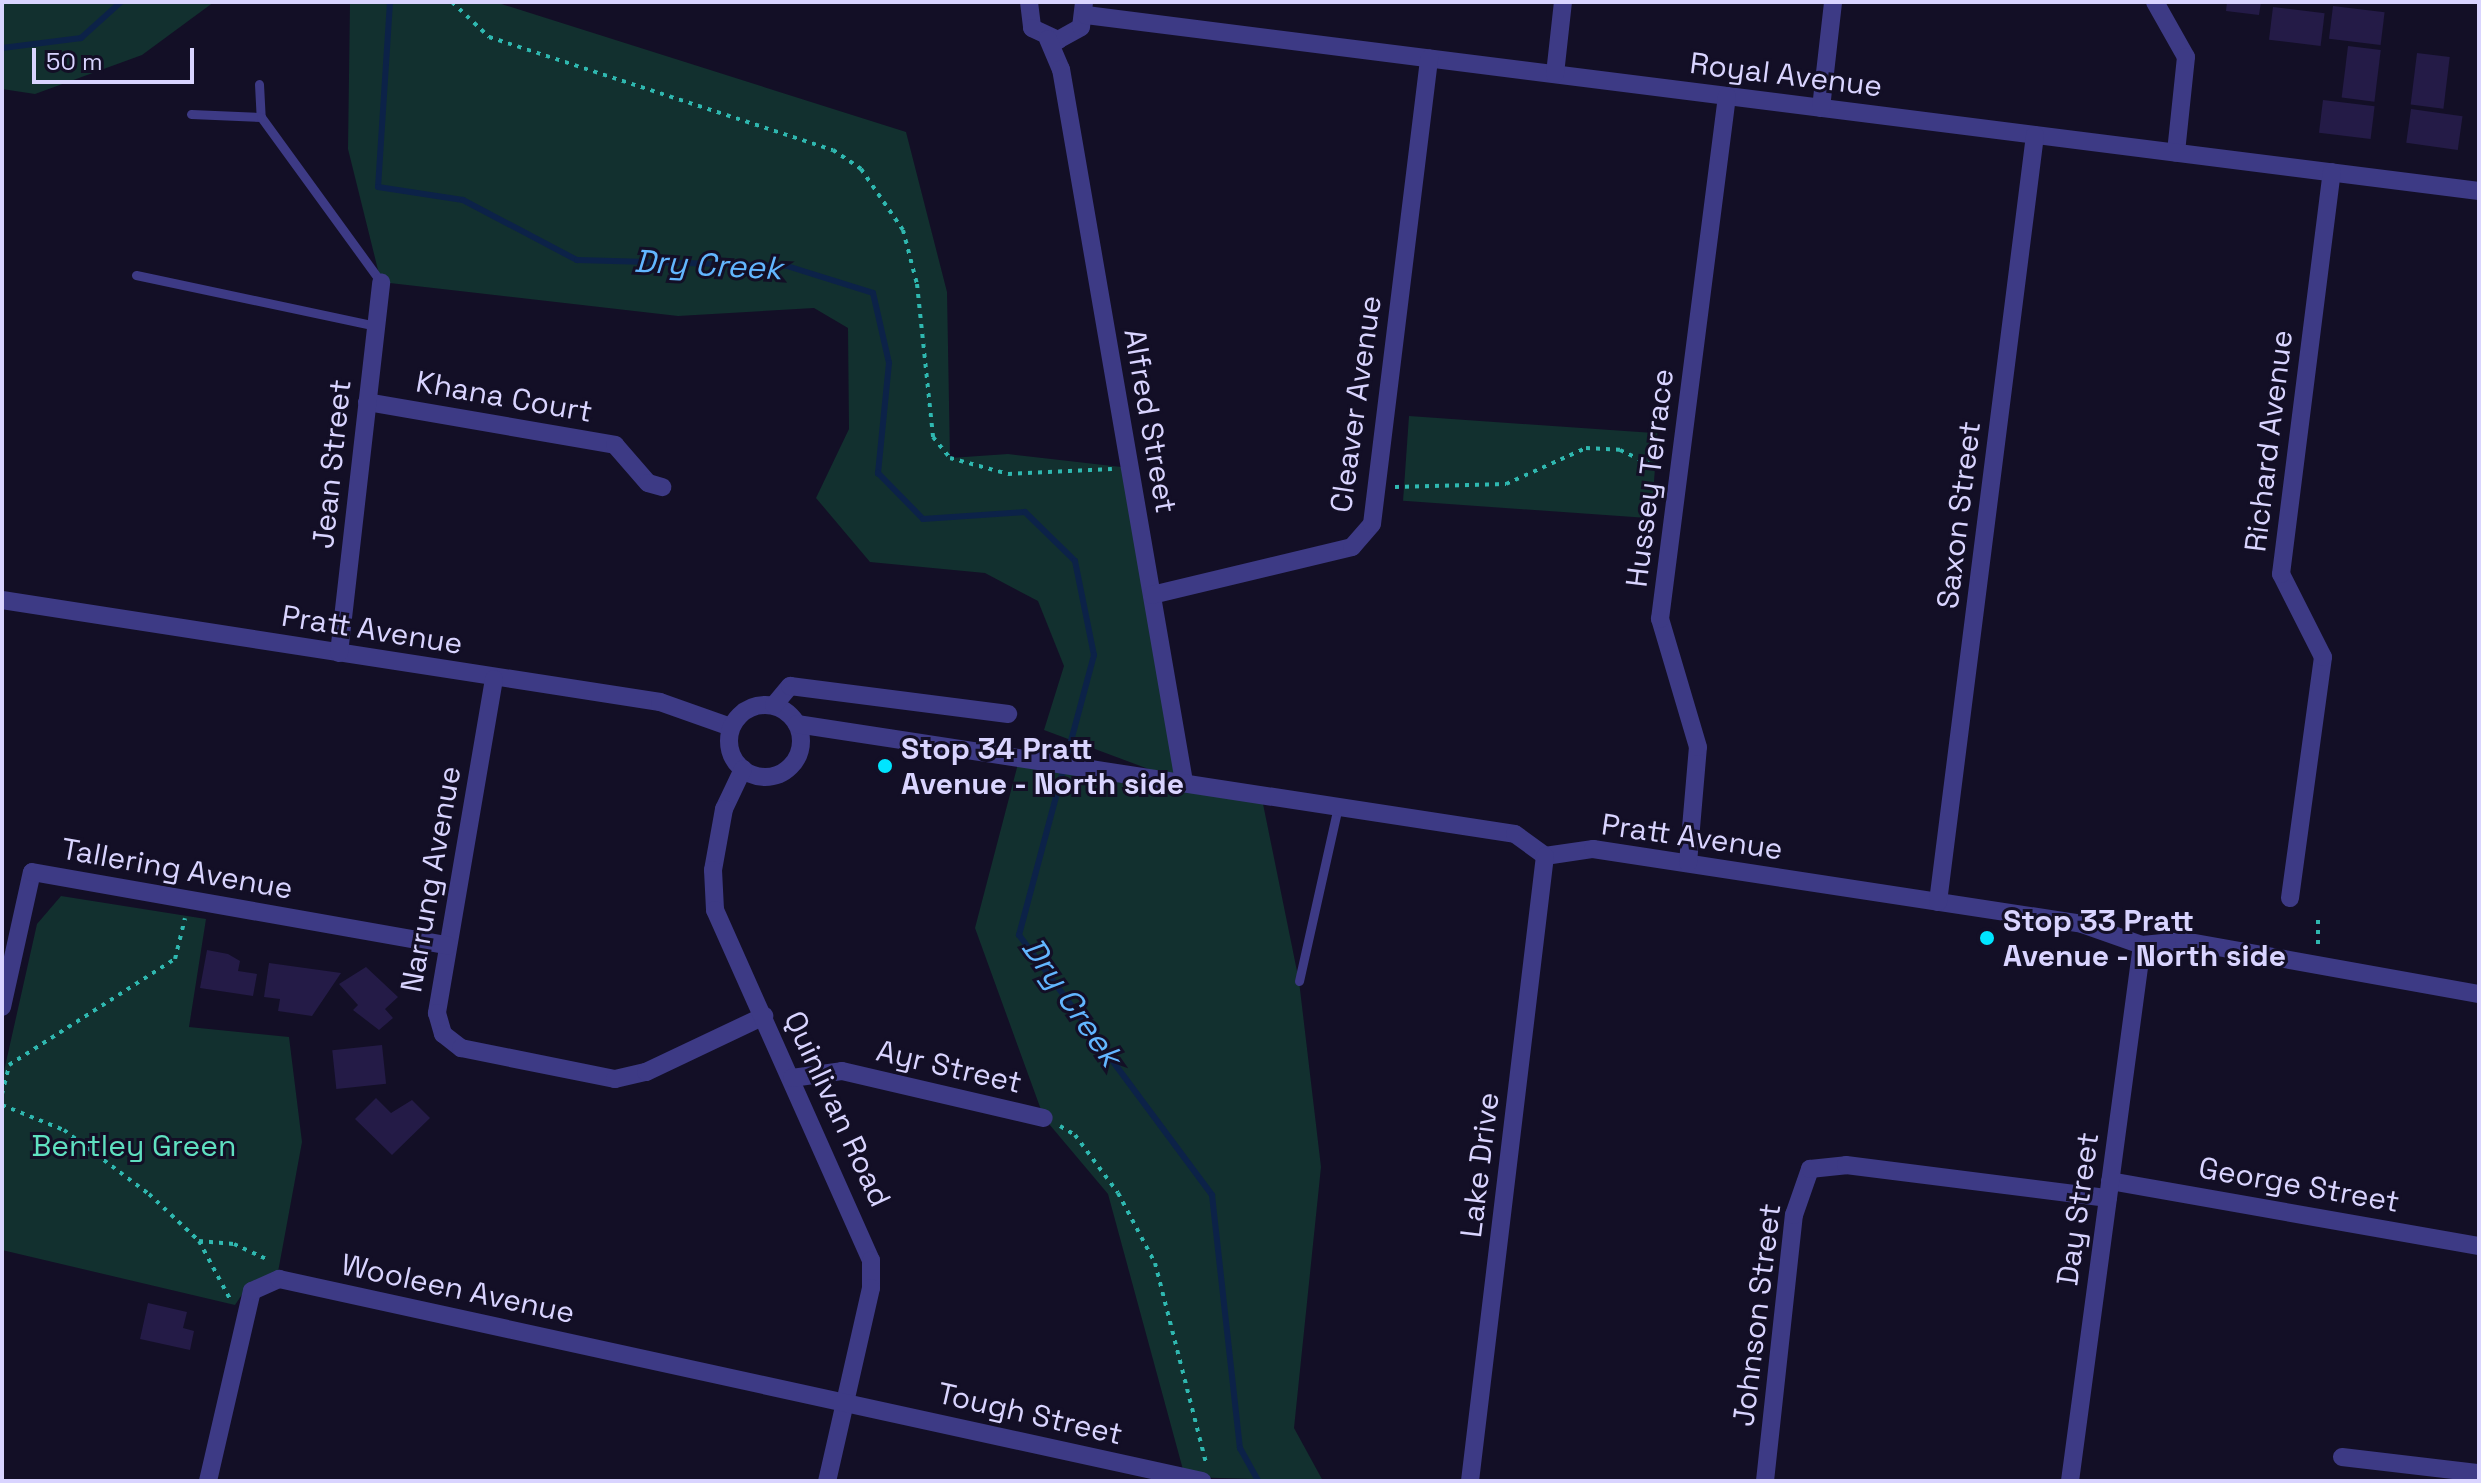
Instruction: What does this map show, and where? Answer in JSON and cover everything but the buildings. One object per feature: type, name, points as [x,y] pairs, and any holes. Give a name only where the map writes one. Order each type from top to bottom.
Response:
[{"type":"street","points":[[1555,74],[1563,2]]},
{"type":"street","points":[[1821,108],[1833,2]]},
{"type":"street","points":[[2155,2],[2186,57],[2176,152]]},
{"type":"street","name":"Alfred Street","points":[[1026,3],[1032,28],[1048,39],[1061,69],[1184,782]]},
{"type":"street","name":"Alfred Street","points":[[1061,69],[1071,36],[1085,8]]},
{"type":"street","name":"Royal Avenue","points":[[1085,8],[1429,58],[2479,191]]},
{"type":"street","points":[[1048,39],[1071,36]]},
{"type":"street","name":"Cleaver Avenue","points":[[1152,595],[1352,547],[1372,524],[1429,58]]},
{"type":"street","name":"Hussey Terrace","points":[[1688,863],[1698,747],[1660,619],[1727,96]]},
{"type":"street","name":"Saxon Street","points":[[1938,902],[2035,135]]},
{"type":"street","name":"Richard Avenue","points":[[2290,898],[2323,657],[2281,574],[2332,172]]},
{"type":"street","name":"Jean Street","points":[[339,653],[381,282]]},
{"type":"street","name":"Khana Court","points":[[367,402],[615,445],[648,483],[662,487]]},
{"type":"street","name":"Pratt Avenue","points":[[2,600],[494,679],[660,702],[731,727]]},
{"type":"street","name":"Narrung Avenue","points":[[494,679],[437,1013],[443,1034],[461,1048],[615,1079],[646,1072],[764,1016]]},
{"type":"street","points":[[797,724],[800,746],[786,770],[768,777],[743,769],[729,747],[731,727],[748,708],[774,705],[790,686],[1008,714]]},
{"type":"street","points":[[774,705],[797,724],[851,736],[1020,756],[1515,834],[1545,856]]},
{"type":"street","points":[[800,746],[851,736]]},
{"type":"street","name":"Quinlivan Road","points":[[743,769],[724,809],[713,870],[715,910],[871,1260],[871,1288],[827,1481]]},
{"type":"street","name":"Pratt Avenue","points":[[1545,856],[1593,849],[1688,863],[2082,924],[2142,945],[2184,941],[2479,994]]},
{"type":"street","name":"Lake Drive","points":[[1470,1481],[1545,856]]},
{"type":"street","name":"Tallering Avenue","points":[[2,1007],[32,872],[448,945]]},
{"type":"street","name":"Day Street","points":[[2070,1481],[2142,945]]},
{"type":"street","name":"Ayr Street","points":[[792,1078],[842,1071],[1044,1118]]},
{"type":"street","name":"Johnson Street","points":[[1765,1481],[1794,1215],[1810,1169],[1846,1165],[2109,1189]]},
{"type":"street","name":"George Street","points":[[2109,1189],[2479,1246]]},
{"type":"street","name":"Wooleen Avenue","points":[[208,1481],[252,1291],[279,1279],[845,1401]]},
{"type":"street","name":"Tough Street","points":[[845,1401],[1204,1474]]},
{"type":"street","points":[[2342,1457],[2479,1473]]},
{"type":"lane","points":[[259,84],[261,117],[381,282]]},
{"type":"lane","points":[[191,114],[261,117]]},
{"type":"lane","points":[[136,275],[376,326]]},
{"type":"lane","points":[[1299,981],[1338,806]]},
{"type":"path","points":[[452,2],[489,37],[833,150],[852,163],[886,198],[903,230],[917,284],[933,437],[950,458],[1008,474],[1130,468]]},
{"type":"path","points":[[1377,486],[1428,489],[1459,481],[1489,487],[1569,453],[1599,448],[1679,472]]},
{"type":"path","points":[[2,1094],[9,1065],[175,959],[189,900]]},
{"type":"path","points":[[2318,920],[2318,945]]},
{"type":"path","points":[[2,1105],[82,1142],[199,1241],[232,1303],[237,1293]]},
{"type":"path","points":[[1044,1118],[1075,1135],[1118,1193],[1155,1263],[1204,1474]]},
{"type":"path","points":[[199,1241],[234,1244],[271,1259],[259,1266]]},
{"type":"green space","points":[[2,2],[214,2],[142,55],[35,94],[2,89]]},
{"type":"green space","points":[[350,2],[495,2],[906,132],[947,292],[950,458],[1008,454],[1130,468],[1184,781],[1261,794],[1299,981],[1321,1167],[1294,1428],[1323,1481],[1185,1477],[1108,1194],[1044,1118],[975,928],[1020,756],[1178,780],[1044,730],[1064,666],[1038,601],[985,573],[870,562],[816,498],[849,429],[848,328],[814,308],[678,316],[381,282],[348,149]]},
{"type":"green space","points":[[1409,416],[1657,433],[1651,518],[1403,501]]},
{"type":"green space","name":"Bentley Green","points":[[61,896],[206,919],[189,1027],[289,1037],[302,1142],[278,1272],[247,1287],[235,1305],[2,1250],[2,1080],[37,924]]},
{"type":"waterway","name":"Dry Creek","points":[[2,48],[81,38],[121,2]]},
{"type":"waterway","name":"Dry Creek","points":[[390,2],[378,187],[463,200],[577,260],[787,266],[873,293],[889,363],[878,473],[923,519],[1025,512],[1075,561],[1094,655],[1019,935],[1212,1195],[1240,1448],[1258,1481]]},
{"type":"place","name":"Stop 34 Pratt Avenue - North side","points":[[885,766]]},
{"type":"place","name":"Stop 33 Pratt Avenue - North side","points":[[1987,938]]}]
